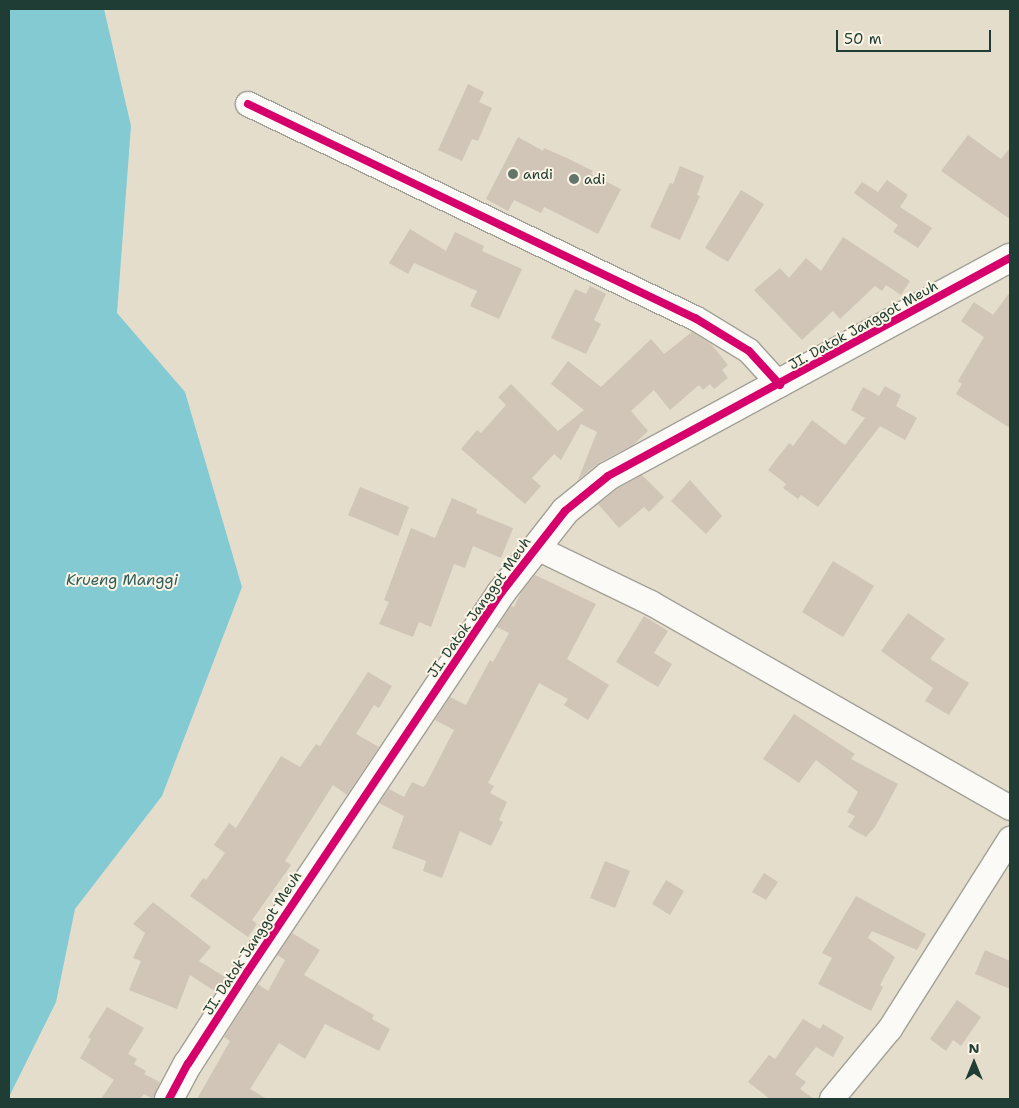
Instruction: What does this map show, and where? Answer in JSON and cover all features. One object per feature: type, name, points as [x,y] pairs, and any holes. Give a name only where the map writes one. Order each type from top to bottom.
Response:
[{"type":"street","points":[[248,104],[695,318],[749,351],[780,384]]},
{"type":"street","name":"JI. Datok Janggot Meuh","points":[[169,1099],[188,1064],[248,971],[502,593],[535,547],[565,511],[608,476],[1010,258]]},
{"type":"street","points":[[535,547],[651,603],[1010,808]]},
{"type":"street","points":[[832,1099],[890,1029],[1010,839]]},
{"type":"water","name":"Krueng Manggi","points":[[9,9],[104,9],[131,126],[117,313],[185,392],[242,587],[162,796],[75,909],[56,1002],[9,1097]]},
{"type":"building","points":[[468,84],[484,92],[479,102],[492,108],[478,141],[472,139],[462,161],[438,150]]},
{"type":"building","points":[[968,135],[1001,159],[1010,148],[1010,219],[941,171]]},
{"type":"building","points":[[518,137],[543,151],[544,148],[593,171],[591,174],[621,189],[598,234],[544,207],[541,213],[514,200],[508,211],[486,199]]},
{"type":"building","points":[[680,166],[704,176],[697,195],[700,196],[680,240],[650,227],[670,183],[673,184]]},
{"type":"building","points":[[887,180],[908,195],[900,207],[932,228],[918,248],[893,232],[898,225],[854,193],[862,182],[878,192]]},
{"type":"building","points":[[741,190],[764,204],[728,262],[705,248]]},
{"type":"building","points":[[410,229],[446,251],[455,232],[484,246],[482,251],[522,269],[499,319],[470,306],[477,291],[414,263],[408,274],[389,263]]},
{"type":"building","points":[[843,237],[910,281],[901,295],[886,285],[882,291],[875,286],[840,319],[833,311],[802,340],[754,290],[780,268],[789,278],[806,258],[821,271]]},
{"type":"building","points":[[590,286],[606,294],[594,320],[601,324],[586,354],[551,338],[575,289],[586,294]]},
{"type":"building","points":[[1010,292],[1010,428],[956,394],[962,384],[958,381],[984,337],[961,321],[974,302],[993,315]]},
{"type":"building","points":[[692,332],[711,344],[728,365],[722,370],[728,378],[714,389],[710,384],[703,390],[699,385],[670,410],[654,390],[631,411],[648,431],[633,445],[600,462],[578,480],[597,432],[581,424],[561,460],[554,454],[532,478],[541,486],[525,504],[461,449],[477,430],[481,433],[506,405],[498,397],[511,384],[558,431],[584,410],[551,384],[568,361],[601,387],[651,339],[664,354]]},
{"type":"building","points":[[885,386],[901,395],[896,406],[917,418],[905,440],[880,426],[818,507],[801,495],[798,499],[783,488],[786,484],[768,470],[789,443],[793,446],[812,420],[845,445],[865,418],[851,410],[863,387],[879,396]]},
{"type":"building","points":[[642,475],[664,497],[649,512],[644,507],[619,528],[598,504],[617,489]]},
{"type":"building","points":[[690,480],[722,516],[706,534],[671,501]]},
{"type":"building","points":[[360,487],[409,507],[398,536],[348,515]]},
{"type":"building","points":[[452,498],[477,509],[476,513],[513,528],[501,558],[473,546],[465,568],[454,564],[431,627],[419,622],[413,637],[379,624],[389,602],[384,600],[411,528],[435,538]]},
{"type":"building","points":[[833,561],[874,586],[843,637],[802,612]]},
{"type":"building","points":[[535,575],[596,604],[567,659],[609,685],[588,720],[564,705],[568,699],[539,683],[488,783],[494,786],[490,793],[507,802],[499,820],[503,822],[491,846],[460,831],[442,878],[423,871],[426,861],[392,848],[404,816],[379,803],[389,789],[404,797],[412,782],[423,787],[426,784],[454,730],[435,720],[450,697],[466,705],[490,660],[493,662],[509,633],[497,627],[511,606],[514,607],[522,591]]},
{"type":"building","points":[[908,613],[945,639],[930,659],[969,683],[949,715],[925,701],[933,688],[881,651]]},
{"type":"building","points":[[644,616],[668,631],[654,653],[672,664],[658,687],[616,662]]},
{"type":"building","points":[[368,672],[392,686],[379,708],[374,705],[356,734],[379,747],[347,795],[333,785],[285,861],[291,865],[252,920],[257,924],[248,937],[190,896],[203,878],[206,880],[225,853],[214,845],[229,823],[236,828],[281,756],[300,767],[316,744],[320,746]]},
{"type":"building","points":[[794,714],[855,754],[851,759],[898,784],[875,827],[866,837],[848,827],[855,816],[847,812],[858,792],[816,760],[799,783],[763,759]]},
{"type":"building","points":[[605,861],[630,871],[615,908],[590,898]]},
{"type":"building","points":[[764,873],[778,882],[766,900],[752,892]]},
{"type":"building","points":[[666,880],[684,891],[670,915],[652,904]]},
{"type":"building","points":[[856,896],[926,934],[917,950],[872,931],[868,938],[895,957],[880,985],[883,987],[871,1011],[818,984],[832,958],[822,953]]},
{"type":"building","points":[[153,902],[211,947],[199,961],[225,977],[216,992],[190,975],[177,1009],[129,990],[141,961],[133,958],[145,933],[133,924]]},
{"type":"building","points":[[292,933],[320,950],[304,975],[374,1015],[372,1019],[390,1029],[379,1051],[325,1024],[305,1059],[279,1043],[250,1089],[267,1099],[197,1099],[230,1041],[224,1037],[258,984],[268,991],[285,960],[277,955]]},
{"type":"building","points":[[985,950],[1010,961],[1010,989],[975,974]]},
{"type":"building","points":[[957,1000],[981,1017],[961,1046],[953,1040],[946,1051],[930,1039]]},
{"type":"building","points":[[107,1007],[144,1028],[128,1054],[137,1059],[134,1064],[146,1071],[144,1074],[160,1082],[153,1099],[144,1094],[140,1099],[101,1099],[114,1080],[80,1058],[91,1039],[88,1037]]},
{"type":"building","points":[[803,1019],[820,1029],[823,1024],[844,1037],[833,1057],[816,1047],[795,1074],[806,1082],[800,1089],[814,1099],[770,1099],[748,1082],[769,1055],[775,1059]]},
{"type":"cycle path","points":[[248,104],[695,318],[749,351],[780,385]]},
{"type":"cycle path","points":[[169,1099],[188,1064],[248,971],[501,593],[565,511],[608,476],[1010,258]]},
{"type":"place","name":"andi","points":[[513,174]]},
{"type":"place","name":"adi","points":[[574,179]]}]
